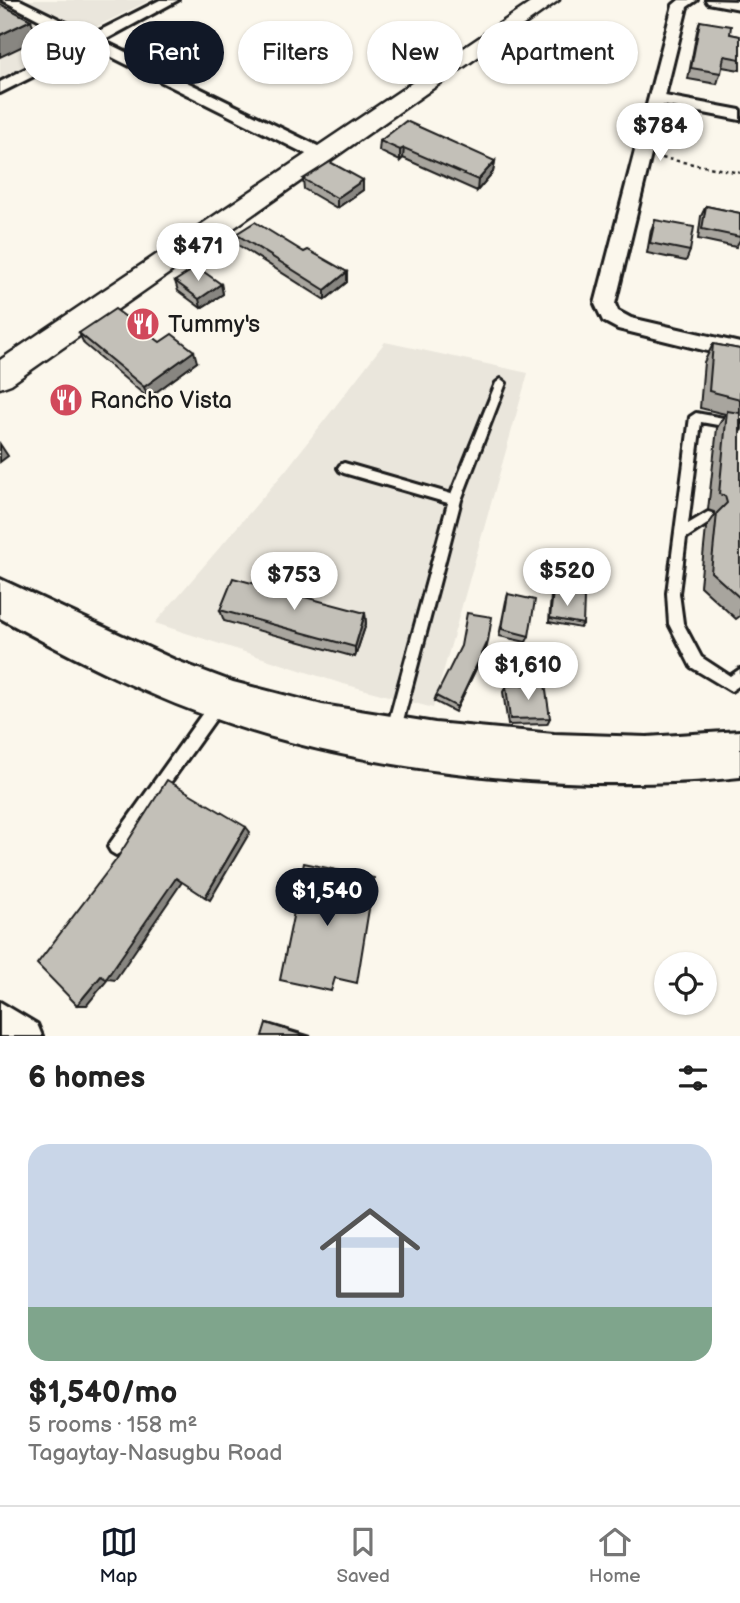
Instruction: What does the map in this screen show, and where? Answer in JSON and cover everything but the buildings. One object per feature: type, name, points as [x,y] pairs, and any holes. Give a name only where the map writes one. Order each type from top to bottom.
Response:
[{"type":"main road","points":[[0,376],[549,0]]},
{"type":"main road","points":[[0,597],[57,627],[221,699],[267,714],[435,747],[583,761],[656,761],[740,754]]},
{"type":"street","points":[[9,0],[52,21]]},
{"type":"street","points":[[110,30],[171,0]]},
{"type":"street","points":[[713,0],[740,5]]},
{"type":"street","points":[[689,1],[680,5],[605,304],[610,316],[625,324],[740,351]]},
{"type":"street","points":[[110,49],[322,155]]},
{"type":"street","points":[[0,88],[21,77]]},
{"type":"street","points":[[656,99],[740,115]]},
{"type":"street","points":[[0,1019],[25,1036]]},
{"type":"lane","points":[[391,739],[455,500],[501,383]]},
{"type":"lane","points":[[736,680],[696,662],[677,624],[673,593],[696,417],[740,425]]},
{"type":"lane","points":[[344,468],[455,500]]},
{"type":"lane","points":[[681,536],[708,517]]},
{"type":"lane","points":[[116,847],[221,699]]},
{"type":"path","points":[[642,154],[740,173]]},
{"type":"shaded area","points":[[23,0],[150,0],[108,21],[67,21]]},
{"type":"shaded area","points":[[0,2],[38,21],[21,21],[21,68],[0,79]]},
{"type":"shaded area","points":[[385,342],[528,373],[433,708],[340,683],[155,623],[286,470]]},
{"type":"place","name":"Tummy's","points":[[143,324]]},
{"type":"place","name":"Rancho Vista","points":[[66,400]]}]
